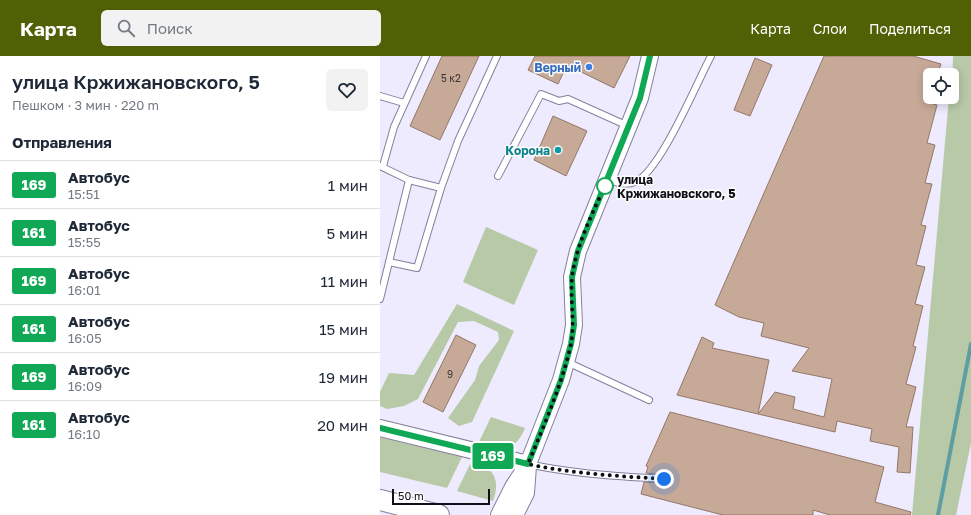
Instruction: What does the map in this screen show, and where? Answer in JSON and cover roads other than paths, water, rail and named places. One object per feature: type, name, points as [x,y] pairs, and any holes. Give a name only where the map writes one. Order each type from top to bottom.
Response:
[{"type":"main road","points":[[380,500],[439,515]]},
{"type":"street","points":[[499,515],[512,487],[528,464],[561,380],[574,325],[572,277],[578,251],[640,98],[650,56]]},
{"type":"street","points":[[380,428],[528,464]]},
{"type":"street","points":[[515,515],[526,494],[528,464]]},
{"type":"lane","points":[[426,56],[394,127],[381,166],[409,180],[441,188]]},
{"type":"lane","points":[[389,262],[417,268],[441,188],[455,148],[497,56]]},
{"type":"lane","points":[[608,179],[619,184],[635,182],[648,171],[674,130],[711,56]]},
{"type":"lane","points":[[498,176],[541,94],[559,100],[568,99],[629,127]]},
{"type":"lane","points":[[380,96],[404,103]]},
{"type":"lane","points":[[380,299],[409,180]]},
{"type":"lane","points":[[566,362],[649,400]]},
{"type":"lane","points":[[528,464],[549,469],[596,475],[664,479]]},
{"type":"waterway","points":[[938,515],[971,344]]},
{"type":"place","name":"Верный","points":[[589,67]]},
{"type":"place","name":"Корона","points":[[558,150]]},
{"type":"place","name":"улица Кржижановского, 5","points":[[605,186]]}]
